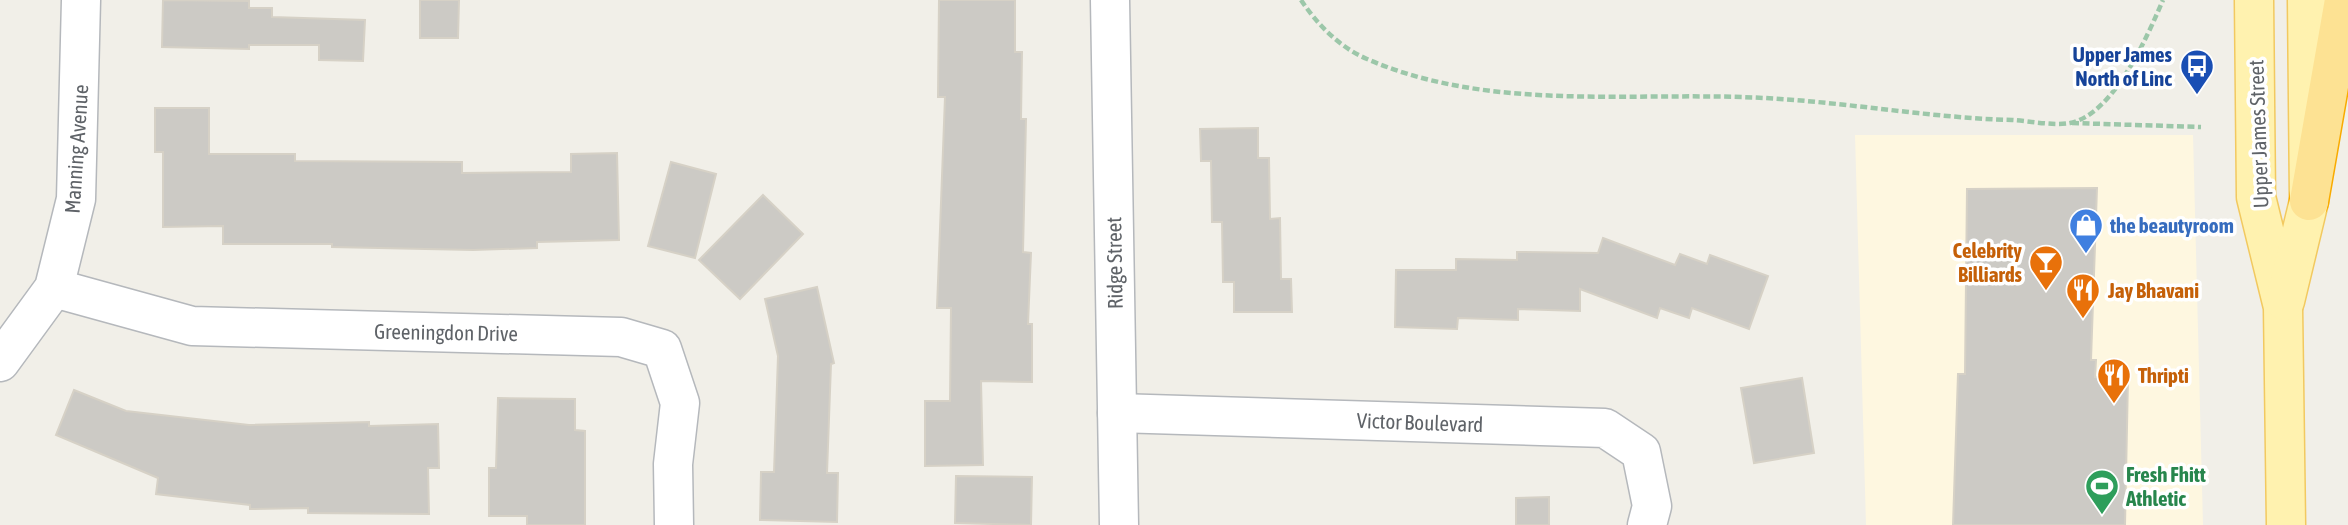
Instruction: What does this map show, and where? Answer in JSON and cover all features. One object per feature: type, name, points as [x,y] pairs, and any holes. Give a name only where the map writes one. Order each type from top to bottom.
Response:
[{"type":"highway","points":[[2309,201],[2344,0]]},
{"type":"main road","name":"Upper James Street","points":[[2254,0],[2256,197],[2283,307],[2286,525]]},
{"type":"main road","name":"Upper James Street","points":[[2283,307],[2309,201],[2307,0]]},
{"type":"street","name":"Manning Avenue","points":[[0,362],[54,288],[76,199],[81,0]]},
{"type":"street","name":"Ridge Street","points":[[1110,0],[1119,525]]},
{"type":"street","name":"Greeningdon Drive","points":[[54,288],[192,326],[621,337],[663,349],[680,403],[673,464],[674,525]]},
{"type":"street","name":"Victor Boulevard","points":[[1117,413],[1605,428],[1641,452],[1652,506],[1647,525]]},
{"type":"path","points":[[1301,0],[1328,35],[1365,59],[1470,89],[1571,95],[1779,99],[1940,118],[2201,127]]},
{"type":"path","points":[[2071,123],[2097,107],[2120,86],[2163,0]]},
{"type":"shaded area","points":[[1855,135],[2193,135],[2203,525],[1866,525]]},
{"type":"building","points":[[163,0],[249,1],[249,8],[272,8],[272,17],[365,20],[363,61],[319,60],[319,45],[249,45],[249,49],[162,47]]},
{"type":"building","points":[[420,0],[459,0],[458,38],[420,38]]},
{"type":"building","points":[[939,0],[1015,0],[1015,52],[1022,52],[1021,119],[1026,119],[1023,252],[1031,253],[1028,324],[1032,324],[1032,382],[981,381],[983,465],[925,466],[925,401],[950,401],[951,308],[937,308],[945,97],[938,97]]},
{"type":"building","points":[[155,108],[209,108],[209,154],[295,154],[295,161],[462,162],[462,173],[571,172],[571,154],[617,153],[619,240],[537,242],[537,248],[473,250],[332,247],[332,244],[223,244],[223,226],[163,227],[163,152],[155,152]]},
{"type":"building","points":[[1258,128],[1258,158],[1269,158],[1270,219],[1280,218],[1281,279],[1291,279],[1292,312],[1234,312],[1234,282],[1223,282],[1222,222],[1212,222],[1211,161],[1201,161],[1200,129]]},
{"type":"building","points":[[671,162],[716,174],[695,258],[648,246]]},
{"type":"building","points":[[2097,188],[2091,360],[2096,360],[2095,377],[2128,378],[2125,525],[1953,525],[1958,374],[1965,374],[1967,189]]},
{"type":"building","points":[[763,195],[803,234],[740,299],[699,260]]},
{"type":"building","points":[[1603,238],[1675,265],[1680,254],[1707,264],[1710,255],[1768,276],[1749,329],[1692,308],[1689,318],[1660,308],[1657,318],[1580,289],[1580,311],[1518,309],[1518,320],[1458,318],[1457,329],[1395,327],[1396,270],[1456,270],[1456,259],[1517,260],[1517,252],[1598,253]]},
{"type":"building","points":[[817,287],[834,363],[831,364],[827,473],[838,473],[837,522],[760,520],[761,472],[774,472],[778,356],[765,299]]},
{"type":"building","points":[[1802,378],[1814,453],[1754,463],[1741,388]]},
{"type":"building","points":[[74,390],[126,411],[249,425],[369,422],[369,426],[438,424],[439,468],[428,468],[429,514],[308,513],[308,508],[250,509],[250,505],[156,494],[158,478],[56,435]]},
{"type":"building","points":[[498,398],[575,399],[575,430],[585,431],[585,525],[527,525],[527,516],[489,516],[489,468],[496,468]]},
{"type":"building","points":[[956,476],[1032,477],[1031,525],[955,523]]},
{"type":"building","points":[[1549,497],[1549,525],[1516,525],[1516,498]]},
{"type":"place","name":"Upper James North of Linc","points":[[2197,96]]},
{"type":"place","name":"the beautyroom","points":[[2086,255]]},
{"type":"place","name":"Celebrity Billiards","points":[[2046,292]]},
{"type":"place","name":"Jay Bhavani","points":[[2083,320]]},
{"type":"place","name":"Thripti","points":[[2114,405]]},
{"type":"place","name":"Fresh Fhitt Athletic","points":[[2102,516]]}]
